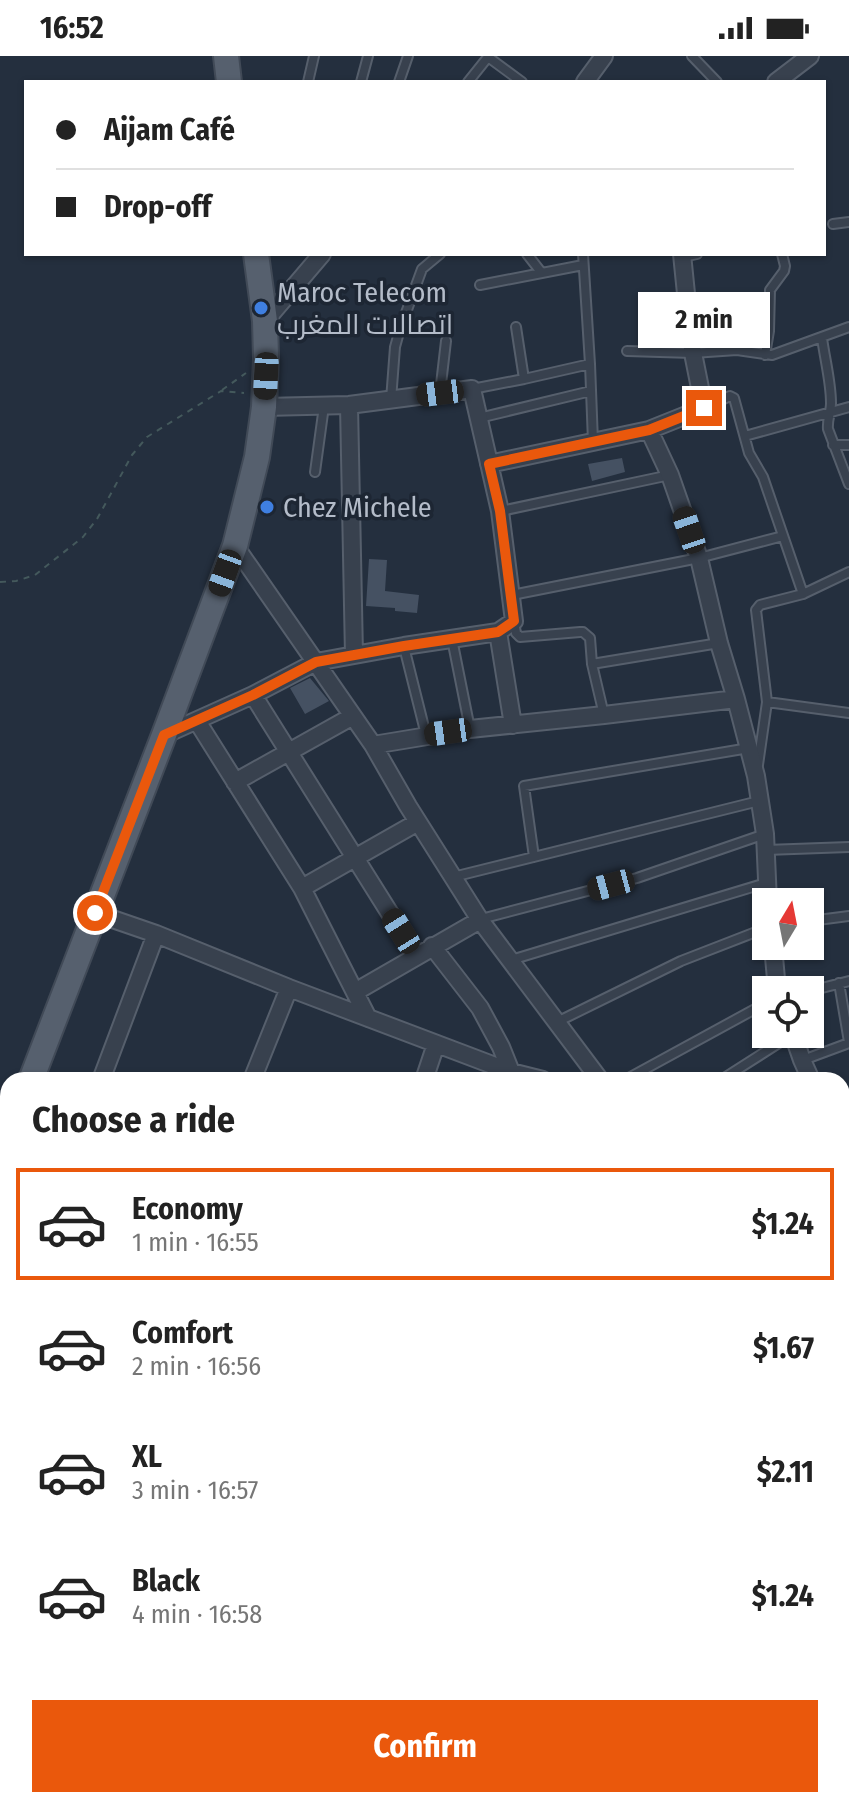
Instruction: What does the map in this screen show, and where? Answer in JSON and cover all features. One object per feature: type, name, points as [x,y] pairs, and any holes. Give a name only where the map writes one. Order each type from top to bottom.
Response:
[{"type":"main road","points":[[226,56],[229,80]]},
{"type":"main road","points":[[34,1072],[235,546],[257,457],[265,400],[265,321],[256,256]]},
{"type":"street","points":[[586,80],[604,56]]},
{"type":"street","points":[[779,80],[810,56]]},
{"type":"street","points":[[265,321],[320,256]]},
{"type":"street","points":[[489,464],[649,430],[704,408],[693,353],[687,256]]},
{"type":"street","points":[[164,735],[253,695],[316,662],[498,632],[514,621],[500,511],[472,389],[349,405],[324,406],[265,400]]},
{"type":"street","points":[[349,405],[354,655]]},
{"type":"street","points":[[649,430],[670,475],[699,558],[719,643],[750,747],[766,842],[767,888]]},
{"type":"street","points":[[235,546],[373,745],[480,920],[594,1072]]},
{"type":"street","points":[[498,632],[513,725]]},
{"type":"street","points":[[253,695],[416,955]]},
{"type":"street","points":[[373,745],[470,729],[736,699]]},
{"type":"street","points":[[235,782],[353,716]]},
{"type":"street","points":[[197,721],[302,888],[368,1018]]},
{"type":"street","points":[[302,888],[418,822]]},
{"type":"street","points":[[95,913],[156,934],[501,1072]]},
{"type":"street","points":[[355,992],[480,920]]},
{"type":"street","points":[[104,1072],[156,934]]},
{"type":"street","points":[[432,946],[480,1008],[501,1047],[503,1072]]},
{"type":"street","points":[[255,1072],[289,988]]},
{"type":"street","points":[[427,1072],[436,1044]]},
{"type":"street","points":[[798,1048],[807,1072]]},
{"type":"lane","points":[[308,80],[314,56]]},
{"type":"lane","points":[[362,80],[368,56]]},
{"type":"lane","points":[[400,80],[408,56]]},
{"type":"lane","points":[[470,80],[488,56],[519,80]]},
{"type":"lane","points":[[692,56],[715,80]]},
{"type":"lane","points":[[833,224],[849,222]]},
{"type":"lane","points":[[391,400],[395,347],[400,329],[422,269],[438,256]]},
{"type":"lane","points":[[529,256],[541,272]]},
{"type":"lane","points":[[583,256],[593,442]]},
{"type":"lane","points":[[765,355],[770,290],[784,271],[782,256]]},
{"type":"lane","points":[[480,285],[583,265]]},
{"type":"lane","points":[[516,327],[524,379]]},
{"type":"lane","points":[[627,351],[693,353],[737,350],[772,355],[849,327]]},
{"type":"lane","points":[[822,338],[830,390],[831,411],[827,422],[849,484]]},
{"type":"lane","points":[[440,393],[446,341]]},
{"type":"lane","points":[[472,389],[590,364]]},
{"type":"lane","points":[[479,418],[591,391]]},
{"type":"lane","points":[[704,408],[733,396],[753,463],[763,477],[803,594]]},
{"type":"lane","points":[[315,472],[324,406]]},
{"type":"lane","points":[[745,436],[849,407]]},
{"type":"lane","points":[[833,445],[849,445]]},
{"type":"lane","points":[[500,511],[670,475]]},
{"type":"lane","points":[[512,595],[699,558],[783,536]]},
{"type":"lane","points":[[756,776],[767,702],[756,610],[760,605],[803,594],[849,572]]},
{"type":"lane","points":[[514,621],[517,636],[520,637],[583,632],[590,638],[592,664],[604,715]]},
{"type":"lane","points":[[451,638],[470,729]]},
{"type":"lane","points":[[592,664],[719,643]]},
{"type":"lane","points":[[404,646],[426,735]]},
{"type":"lane","points":[[767,702],[849,713]]},
{"type":"lane","points":[[534,857],[524,786],[750,747]]},
{"type":"lane","points":[[453,877],[760,801]]},
{"type":"lane","points":[[480,920],[766,842],[849,847]]},
{"type":"lane","points":[[511,960],[766,883]]},
{"type":"lane","points":[[824,919],[849,916]]},
{"type":"lane","points":[[557,1022],[681,961],[752,933]]},
{"type":"lane","points":[[802,1060],[849,1042],[844,982],[824,987]]},
{"type":"lane","points":[[640,1072],[752,1011]]},
{"type":"lane","points":[[734,1072],[771,1048]]},
{"type":"path","points":[[0,582],[35,575],[83,537],[97,519],[132,455],[147,437],[221,391],[266,358]]},
{"type":"path","points":[[221,391],[265,400]]},
{"type":"building","points":[[622,458],[625,472],[592,481],[588,464]]},
{"type":"building","points":[[369,559],[387,560],[385,591],[419,595],[417,613],[366,606]]},
{"type":"building","points":[[310,678],[329,701],[305,714],[290,688]]},
{"type":"place","name":"Maroc Telecom اتصالات المغرب","points":[[261,308]]},
{"type":"place","name":"Chez Michele","points":[[267,507]]},
{"type":"route","points":[[95,913],[164,735],[253,695],[316,662],[498,632],[514,621],[500,511],[489,464],[649,430],[704,408]]}]
